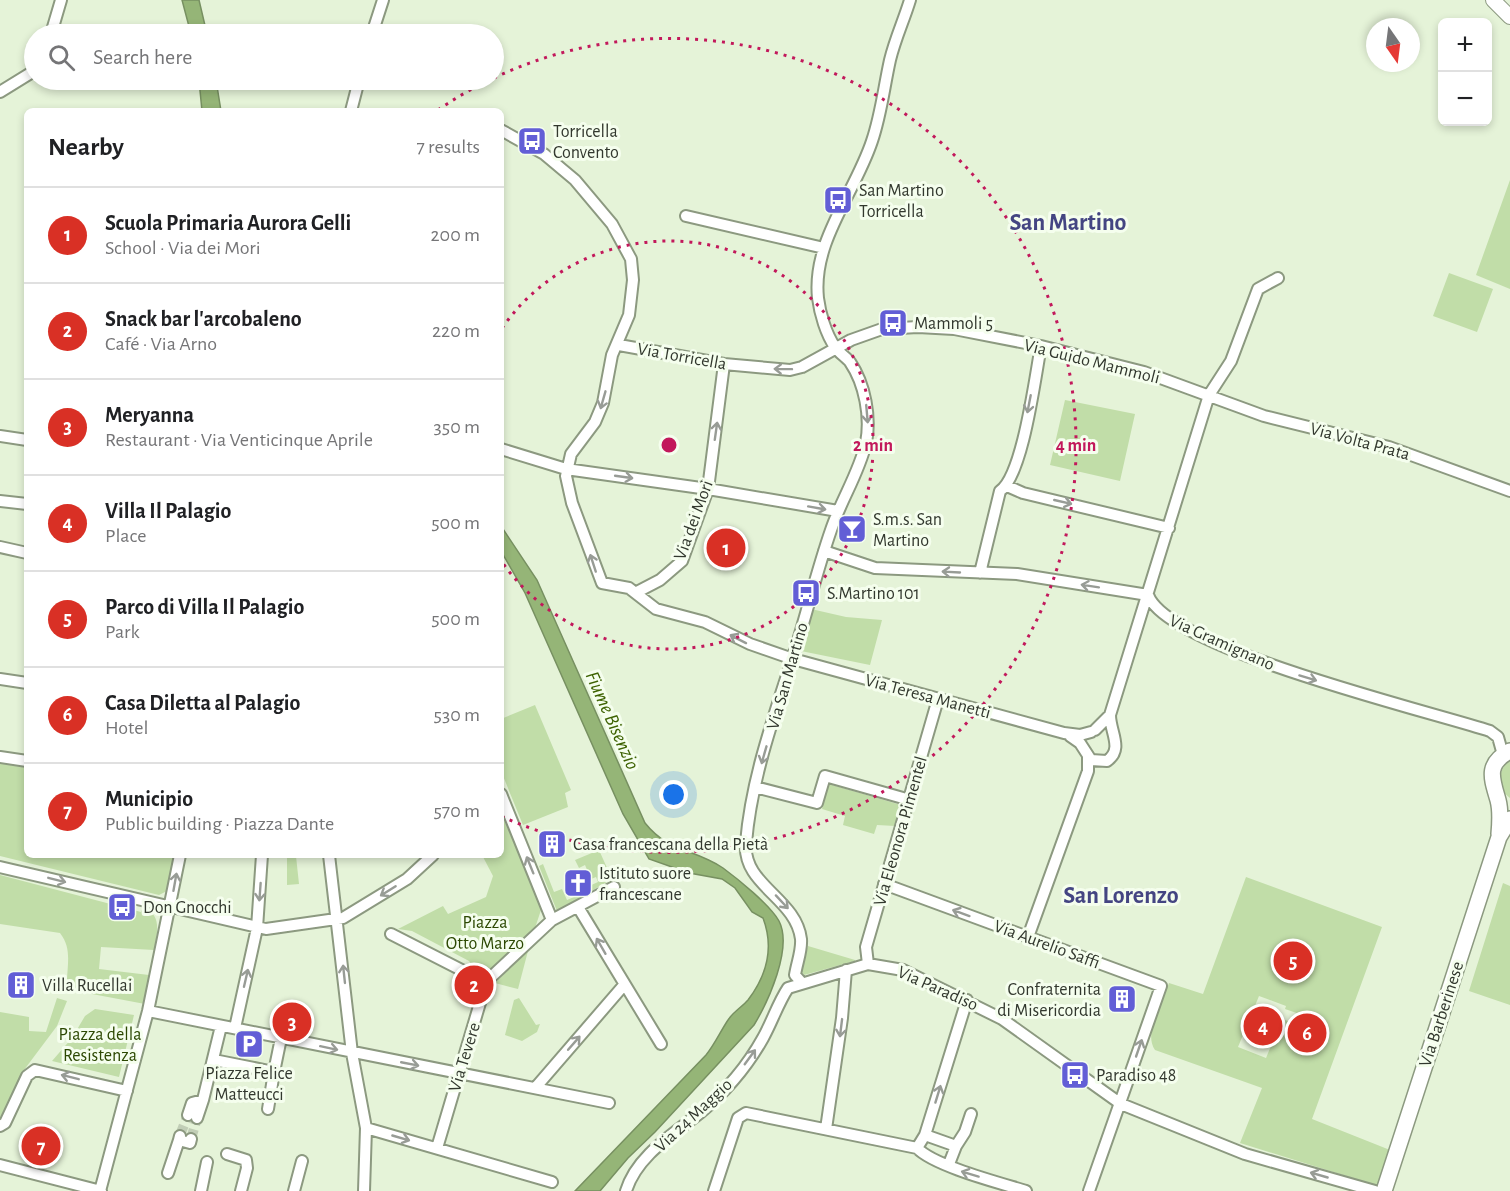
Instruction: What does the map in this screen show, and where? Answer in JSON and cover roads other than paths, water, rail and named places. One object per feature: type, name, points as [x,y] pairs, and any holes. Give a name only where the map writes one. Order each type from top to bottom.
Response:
[{"type":"main road","name":"Via Barberinese","points":[[1498,837],[1497,797],[1492,787],[1491,775],[1495,764],[1507,753]]},
{"type":"main road","points":[[1497,797],[1510,807]]},
{"type":"main road","name":"Via Barberinese","points":[[1384,1191],[1498,837],[1510,819]]},
{"type":"street","points":[[54,24],[61,0]]},
{"type":"street","points":[[375,24],[383,0]]},
{"type":"street","name":"Via San Martino","points":[[802,983],[795,975],[801,942],[794,916],[756,876],[746,857],[755,787],[824,551],[837,511],[860,464],[868,430],[864,395],[848,359],[836,349],[824,324],[818,297],[824,248],[872,142],[891,56],[910,0]]},
{"type":"street","points":[[1493,0],[1510,17]]},
{"type":"street","points":[[0,92],[24,77]]},
{"type":"street","points":[[352,108],[356,90]]},
{"type":"street","name":"Via Torricella","points":[[504,132],[560,165],[604,214],[627,249],[633,270],[633,294],[619,345],[724,364],[790,370],[802,367],[836,349]]},
{"type":"street","points":[[686,216],[824,248]]},
{"type":"street","points":[[1088,771],[1099,762],[1113,756],[1116,748],[1110,715],[1209,395],[1231,361],[1258,290],[1278,278]]},
{"type":"street","name":"Via Guido Mammoli","points":[[836,349],[849,341],[882,329],[928,327],[954,329],[1041,346],[1144,372],[1209,395]]},
{"type":"street","name":"Via San Martino","points":[[848,359],[849,341]]},
{"type":"street","points":[[619,345],[612,355],[603,403],[595,422],[570,454],[566,470],[568,493],[597,577],[607,585],[637,592],[656,609],[705,622],[750,644],[793,658]]},
{"type":"street","points":[[980,573],[1000,491],[1007,486],[1020,451],[1041,346]]},
{"type":"street","name":"Via dei Mori","points":[[637,592],[660,580],[682,561],[708,489],[724,364]]},
{"type":"street","name":"Via Volta Prata","points":[[1209,395],[1264,416],[1389,447],[1510,490]]},
{"type":"street","points":[[0,436],[24,440]]},
{"type":"street","points":[[504,450],[566,470],[708,489],[837,511]]},
{"type":"street","points":[[1007,486],[1023,493],[1169,528]]},
{"type":"street","points":[[0,501],[24,504]]},
{"type":"street","points":[[0,547],[24,552]]},
{"type":"street","points":[[824,551],[875,568],[1017,574],[1148,595]]},
{"type":"street","name":"Via Gramignano","points":[[1148,595],[1158,611],[1174,622],[1258,660],[1301,676],[1490,731],[1498,737],[1507,753]]},
{"type":"street","name":"Via Teresa Manetti","points":[[793,658],[1064,733],[1080,735],[1093,731],[1107,731],[1113,736]]},
{"type":"street","points":[[0,679],[24,683]]},
{"type":"street","name":"Via Eleonora Pimentel","points":[[868,964],[866,947],[938,699]]},
{"type":"street","points":[[1028,937],[1088,771],[1084,741],[1110,715]]},
{"type":"street","name":"Via Teresa Manetti","points":[[1064,733],[1080,743],[1086,753],[1099,762]]},
{"type":"street","points":[[0,757],[24,761]]},
{"type":"street","points":[[755,787],[817,803],[825,776],[909,800]]},
{"type":"street","points":[[504,812],[552,920]]},
{"type":"street","points":[[1,1168],[101,1188],[148,1011],[179,858]]},
{"type":"street","points":[[235,1028],[257,928],[262,858]]},
{"type":"street","points":[[329,858],[352,1053],[366,1128],[364,1191]]},
{"type":"street","points":[[0,867],[170,909],[266,929],[338,920],[392,889],[429,858]]},
{"type":"street","name":"Via Aurelio Saffi","points":[[884,884],[1161,986],[1121,1104]]},
{"type":"street","name":"Via Tevere","points":[[437,1148],[487,983],[552,920],[614,887]]},
{"type":"street","points":[[578,907],[661,1044]]},
{"type":"street","points":[[391,934],[487,983]]},
{"type":"street","name":"Via Paradiso","points":[[802,983],[868,964],[903,970],[1002,1019],[1121,1104],[1245,1154],[1375,1191]]},
{"type":"street","points":[[826,1129],[842,1018],[846,970]]},
{"type":"street","name":"Via 24 Maggio","points":[[626,1191],[639,1167],[658,1146],[702,1111],[729,1084],[759,1045],[787,990],[802,983]]},
{"type":"street","points":[[536,1087],[624,986]]},
{"type":"street","points":[[917,1148],[925,1135],[967,1000]]},
{"type":"street","points":[[148,1011],[609,1103]]},
{"type":"street","points":[[192,1116],[203,1100],[221,1026]]},
{"type":"street","points":[[268,1109],[281,1038]]},
{"type":"street","points":[[214,1060],[274,1072]]},
{"type":"street","points":[[0,1126],[5,1123],[27,1076],[35,1070],[127,1091]]},
{"type":"street","points":[[1089,1191],[1121,1104]]},
{"type":"street","points":[[714,1191],[738,1118],[751,1113],[917,1148],[923,1155],[949,1164],[958,1170],[1026,1191]]},
{"type":"street","points":[[949,1164],[971,1114]]},
{"type":"street","points":[[366,1128],[552,1182]]},
{"type":"street","points":[[925,1135],[956,1146]]},
{"type":"street","points":[[168,1173],[183,1138]]},
{"type":"street","points":[[227,1154],[246,1160],[247,1168],[241,1191]]},
{"type":"street","points":[[294,1191],[302,1161]]},
{"type":"street","points":[[201,1191],[207,1162]]},
{"type":"tunnel","points":[[180,1135],[188,1115]]},
{"type":"tunnel","points":[[191,1139],[197,1118]]},
{"type":"place","name":"Torricella Convento","points":[[532,141]]},
{"type":"place","name":"San Martino Torricella","points":[[838,200]]},
{"type":"place","name":"Mammoli 5","points":[[893,323]]},
{"type":"place","name":"S.m.s. San Martino","points":[[852,529]]},
{"type":"place","name":"Scuola Primaria Aurora Gelli","points":[[726,548]]},
{"type":"place","name":"S.Martino 101","points":[[806,593]]},
{"type":"place","name":"Casa francescana della Pietà","points":[[552,844]]},
{"type":"place","name":"Istituto suore francescane","points":[[578,883]]},
{"type":"place","name":"Don Gnocchi","points":[[122,907]]},
{"type":"place","name":"Parco di Villa Il Palagio","points":[[1293,961]]},
{"type":"place","name":"Villa Rucellai","points":[[21,985]]},
{"type":"place","name":"Snack bar l'arcobaleno","points":[[474,985]]},
{"type":"place","name":"Confraternita di Misericordia","points":[[1122,999]]},
{"type":"place","name":"Meryanna","points":[[292,1022]]},
{"type":"place","name":"Villa Il Palagio","points":[[1263,1026]]},
{"type":"place","name":"Casa Diletta al Palagio","points":[[1307,1033]]},
{"type":"place","name":"Piazza Felice Matteucci","points":[[249,1044]]},
{"type":"place","name":"Paradiso 48","points":[[1075,1075]]},
{"type":"place","name":"Municipio","points":[[41,1146]]},
{"type":"district","name":"San Martino","points":[[1068,222]]},
{"type":"district","name":"San Lorenzo","points":[[1121,895]]},
{"type":"water label","name":"Fiume Bisenzio","points":[[613,720]]},
{"type":"park label","name":"Piazza Otto Marzo","points":[[485,932]]},
{"type":"park label","name":"Piazza della Resistenza","points":[[100,1044]]}]
